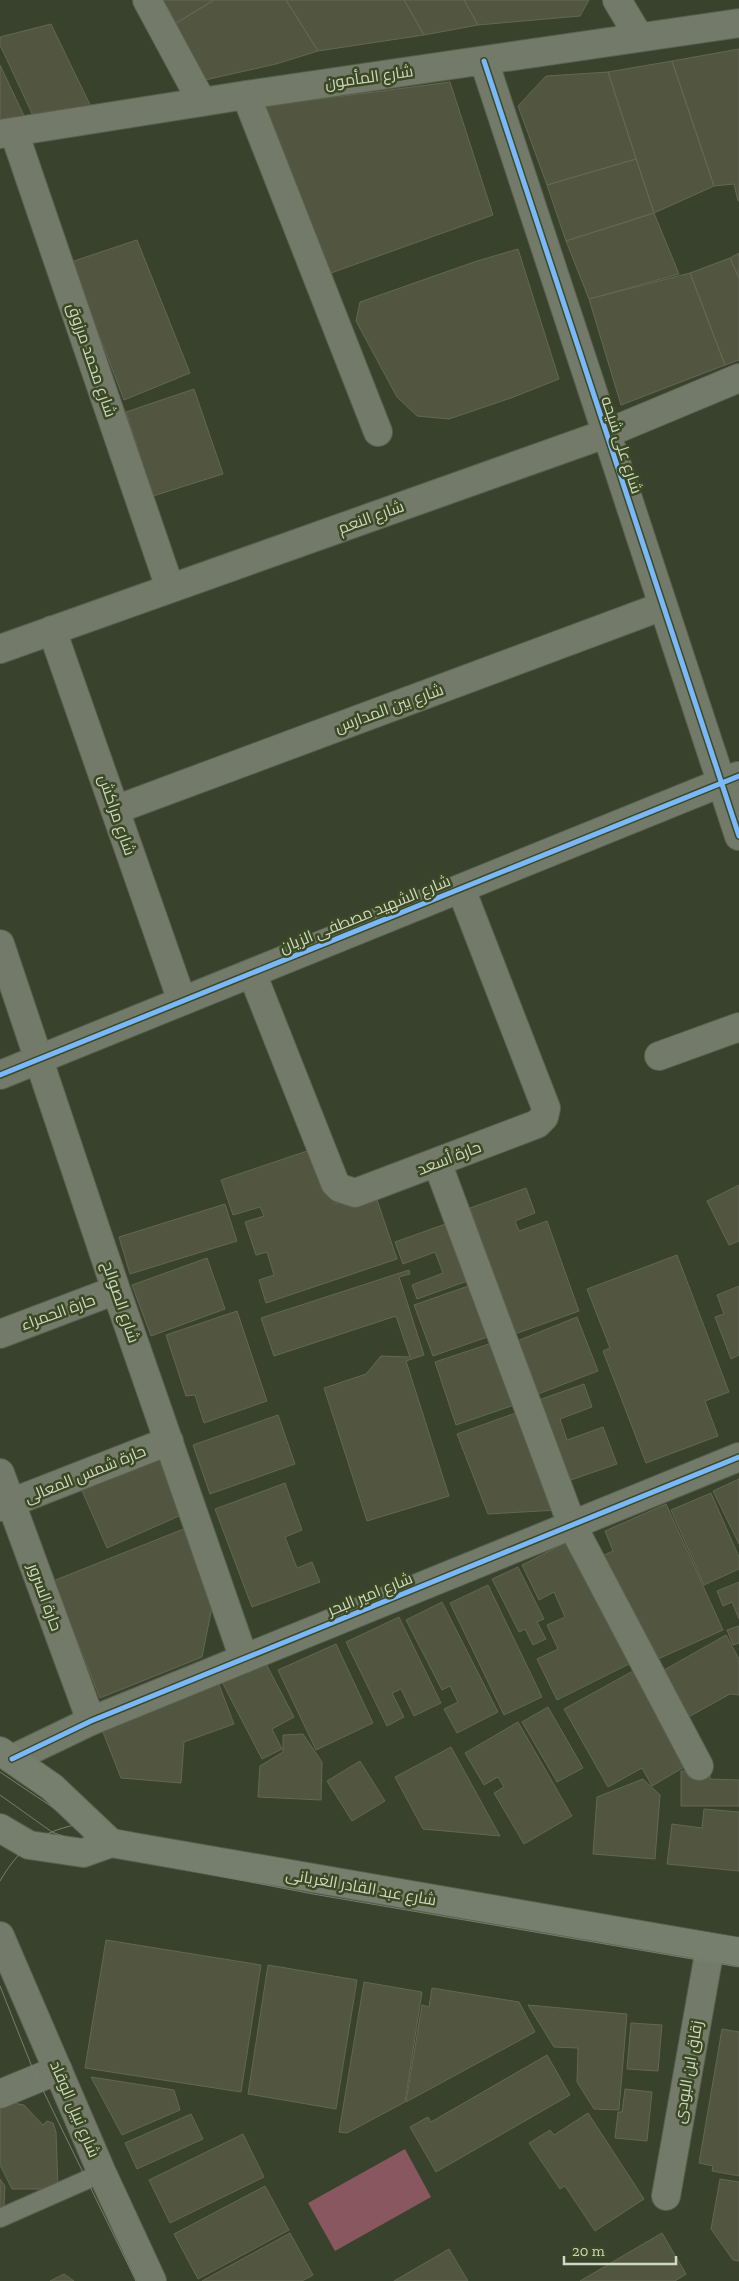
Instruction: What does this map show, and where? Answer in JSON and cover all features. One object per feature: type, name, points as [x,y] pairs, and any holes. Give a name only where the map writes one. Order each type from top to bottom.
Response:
[{"type":"main road","points":[[0,1828],[29,1845],[83,1853],[111,1843],[52,1788],[6,1755]]},
{"type":"main road","name":"شارع عبد القادر الغريانى","points":[[111,1843],[739,1952]]},
{"type":"street","points":[[147,0],[202,102]]},
{"type":"street","points":[[617,0],[639,37]]},
{"type":"street","name":"شارع المأمون","points":[[7,133],[246,95],[739,22]]},
{"type":"street","name":"شارع على شيحه","points":[[484,60],[605,434],[663,606],[731,779],[739,836]]},
{"type":"street","points":[[246,95],[378,432]]},
{"type":"street","name":"شارع محمد مرزوق","points":[[7,133],[170,588]]},
{"type":"street","name":"شارع النعم","points":[[0,649],[605,434],[739,378]]},
{"type":"street","name":"شارع بين المدارس","points":[[115,810],[663,606]]},
{"type":"street","name":"شارع مراكش","points":[[52,630],[182,1001]]},
{"type":"street","name":"شارع الشهيد مصطفى الزيان","points":[[0,1075],[731,779]]},
{"type":"street","name":"حارة أسعد","points":[[252,973],[335,1184],[340,1188],[355,1193],[537,1124],[544,1117],[546,1108],[461,889]]},
{"type":"street","name":"شارع الصوالح","points":[[1,948],[116,1290],[244,1658]]},
{"type":"street","points":[[658,1056],[739,1027]]},
{"type":"street","points":[[437,1162],[572,1525],[699,1766]]},
{"type":"street","name":"حارة الحمراء","points":[[0,1334],[116,1290]]},
{"type":"street","name":"حارة شمس المعالى","points":[[5,1505],[169,1441]]},
{"type":"street","name":"شارع امير البحر","points":[[6,1755],[739,1457]]},
{"type":"street","name":"حارة السرور","points":[[0,1473],[5,1505],[91,1721]]},
{"type":"street","name":"شارع نبيل الوقاد","points":[[0,1936],[102,2173],[152,2281]]},
{"type":"street","name":"زقاق ابن البودى","points":[[666,2196],[710,1948]]},
{"type":"street","points":[[0,2094],[58,2070]]},
{"type":"lane","points":[[0,2218],[102,2173]]},
{"type":"shaded area","points":[[405,2149],[431,2197],[335,2251],[308,2203]]},
{"type":"building","points":[[160,0],[214,0],[173,25]]},
{"type":"building","points":[[214,0],[286,0],[318,51],[276,64],[205,80],[173,25]]},
{"type":"building","points":[[286,0],[404,0],[424,35],[318,51]]},
{"type":"building","points":[[404,0],[464,0],[478,25],[424,35]]},
{"type":"building","points":[[464,0],[589,0],[580,16],[478,25]]},
{"type":"building","points":[[51,24],[93,111],[36,122],[0,45],[0,37]]},
{"type":"building","points":[[739,49],[738,201],[734,184],[714,186],[672,61]]},
{"type":"building","points":[[672,61],[714,186],[654,213],[608,72]]},
{"type":"building","points":[[0,65],[27,122],[0,127]]},
{"type":"building","points":[[608,72],[636,159],[547,185],[518,106],[546,76]]},
{"type":"building","points":[[450,82],[493,215],[331,273],[260,107]]},
{"type":"building","points":[[636,159],[654,213],[566,241],[547,185]]},
{"type":"building","points":[[654,213],[679,274],[589,299],[566,241]]},
{"type":"building","points":[[137,240],[190,373],[124,400],[71,262]]},
{"type":"building","points":[[518,249],[559,379],[449,419],[417,416],[397,397],[356,321],[360,302],[477,261]]},
{"type":"building","points":[[739,253],[739,278],[730,258]]},
{"type":"building","points":[[730,258],[739,278],[739,360],[725,365],[690,273]]},
{"type":"building","points":[[690,273],[725,365],[621,405],[589,299]]},
{"type":"building","points":[[194,389],[223,474],[153,496],[126,412]]},
{"type":"building","points":[[316,1148],[335,1204],[374,1191],[397,1259],[266,1303],[259,1280],[274,1275],[267,1252],[256,1255],[245,1222],[264,1216],[260,1207],[233,1215],[221,1180]]},
{"type":"building","points":[[739,1185],[739,1241],[729,1245],[707,1201]]},
{"type":"building","points":[[526,1188],[535,1213],[515,1221],[519,1231],[547,1221],[579,1311],[515,1334],[470,1208]]},
{"type":"building","points":[[225,1204],[237,1241],[130,1274],[119,1237]]},
{"type":"building","points":[[451,1222],[473,1279],[417,1299],[412,1285],[443,1273],[435,1252],[403,1264],[395,1242]]},
{"type":"building","points":[[677,1255],[729,1392],[705,1401],[718,1436],[646,1463],[603,1351],[610,1348],[587,1289]]},
{"type":"building","points":[[207,1258],[225,1309],[151,1336],[132,1285]]},
{"type":"building","points":[[409,1270],[410,1274],[399,1277],[424,1355],[406,1361],[449,1496],[367,1521],[324,1388],[366,1374],[381,1356],[410,1357],[396,1316],[274,1356],[261,1318]]},
{"type":"building","points":[[474,1284],[493,1335],[433,1356],[414,1305]]},
{"type":"building","points":[[739,1286],[739,1355],[731,1359],[715,1317],[724,1314],[717,1295]]},
{"type":"building","points":[[237,1311],[267,1401],[204,1423],[195,1395],[186,1396],[166,1335]]},
{"type":"building","points":[[577,1317],[598,1371],[538,1394],[517,1341]]},
{"type":"building","points":[[495,1342],[520,1403],[456,1425],[435,1362]]},
{"type":"building","points":[[584,1384],[592,1407],[560,1419],[567,1440],[603,1427],[617,1464],[565,1482],[536,1401]]},
{"type":"building","points":[[521,1411],[558,1510],[488,1514],[457,1434]]},
{"type":"building","points":[[278,1415],[295,1464],[210,1494],[193,1445]]},
{"type":"building","points":[[161,1451],[188,1512],[107,1548],[80,1486]]},
{"type":"building","points":[[739,1479],[739,1544],[713,1491]]},
{"type":"building","points":[[285,1483],[302,1530],[285,1537],[297,1568],[312,1562],[320,1582],[252,1607],[215,1509]]},
{"type":"building","points":[[711,1493],[739,1557],[739,1569],[704,1585],[671,1510]]},
{"type":"building","points":[[666,1504],[723,1630],[649,1663],[600,1557],[613,1551],[605,1531]]},
{"type":"building","points":[[186,1528],[214,1597],[202,1657],[100,1698],[53,1581]]},
{"type":"building","points":[[571,1540],[633,1662],[557,1700],[537,1659],[558,1649],[547,1625],[565,1617],[554,1592],[539,1600],[522,1565]]},
{"type":"building","points":[[518,1567],[544,1619],[537,1622],[546,1639],[533,1645],[525,1629],[519,1632],[492,1579]]},
{"type":"building","points":[[739,1582],[739,1619],[732,1602],[723,1606],[717,1591]]},
{"type":"building","points":[[488,1585],[542,1697],[504,1715],[450,1603]]},
{"type":"building","points":[[442,1602],[498,1712],[457,1733],[444,1709],[458,1702],[450,1686],[442,1690],[406,1620]]},
{"type":"building","points":[[399,1617],[441,1703],[414,1716],[401,1689],[392,1693],[404,1717],[387,1726],[346,1642]]},
{"type":"building","points":[[739,1626],[739,1643],[733,1645],[727,1630]]},
{"type":"building","points":[[726,1635],[739,1659],[739,1695],[730,1694],[683,1720],[657,1674]]},
{"type":"building","points":[[336,1644],[373,1723],[316,1750],[278,1670]]},
{"type":"building","points":[[264,1660],[294,1717],[272,1729],[282,1749],[262,1759],[222,1682]]},
{"type":"building","points":[[633,1671],[686,1766],[652,1786],[642,1768],[608,1787],[564,1709]]},
{"type":"building","points":[[218,1682],[234,1724],[184,1742],[181,1783],[121,1778],[101,1727]]},
{"type":"building","points":[[548,1707],[583,1768],[557,1782],[522,1722]]},
{"type":"building","points":[[518,1722],[572,1816],[524,1844],[494,1793],[504,1787],[498,1777],[484,1785],[465,1753]]},
{"type":"building","points":[[303,1734],[322,1762],[321,1800],[258,1797],[260,1766],[283,1752],[283,1735]]},
{"type":"building","points":[[451,1747],[500,1836],[423,1829],[395,1777]]},
{"type":"building","points":[[360,1761],[385,1801],[352,1821],[327,1781]]},
{"type":"building","points":[[681,1771],[710,1771],[710,1779],[739,1780],[739,1806],[681,1806]]},
{"type":"building","points":[[643,1779],[660,1795],[655,1859],[593,1854],[597,1797]]},
{"type":"building","points":[[704,1809],[739,1812],[739,1871],[667,1864],[672,1824],[702,1828]]},
{"type":"building","points":[[106,1940],[261,1965],[241,2092],[85,2068]]},
{"type":"building","points":[[268,1965],[357,1980],[336,2109],[248,2094]]},
{"type":"building","points":[[364,1982],[422,1992],[405,2102],[347,2133],[339,2132]]},
{"type":"building","points":[[432,1988],[519,2002],[535,2032],[406,2102],[422,2005],[429,2007]]},
{"type":"building","points":[[528,2005],[627,2014],[619,2110],[594,2109],[577,2082],[578,2048],[554,2047]]},
{"type":"building","points":[[631,2023],[662,2025],[658,2071],[627,2069]]},
{"type":"building","points":[[722,2029],[739,2032],[739,2176],[712,2171],[713,2166],[699,2163]]},
{"type":"building","points":[[547,2055],[570,2095],[436,2172],[410,2127],[428,2117],[431,2122]]},
{"type":"building","points":[[91,2077],[174,2090],[180,2110],[122,2135]]},
{"type":"building","points":[[625,2089],[652,2092],[647,2141],[615,2138],[618,2112],[622,2112]]},
{"type":"building","points":[[8,2102],[24,2105],[43,2125],[47,2121],[53,2123],[56,2132],[58,2189],[12,2189],[0,2165],[0,2106]]},
{"type":"building","points":[[588,2113],[644,2199],[595,2231],[565,2186],[560,2189],[529,2143],[550,2130],[554,2135]]},
{"type":"building","points":[[191,2114],[203,2139],[137,2169],[125,2143]]},
{"type":"building","points":[[243,2134],[264,2177],[170,2223],[149,2180]]},
{"type":"building","points":[[0,2179],[5,2186],[4,2205],[0,2211]]},
{"type":"building","points":[[720,2179],[739,2182],[739,2261],[733,2260],[711,2229]]},
{"type":"building","points":[[265,2186],[289,2230],[198,2279],[174,2234]]},
{"type":"building","points":[[290,2233],[313,2275],[302,2281],[202,2281]]},
{"type":"building","points":[[662,2233],[686,2274],[675,2281],[580,2281]]},
{"type":"building","points":[[449,2249],[468,2281],[394,2281]]},
{"type":"building","points":[[64,2274],[74,2281],[50,2281]]},
{"type":"tram line","points":[[0,1772],[64,1815],[91,1824],[221,1853],[739,1938]]},
{"type":"tram line","points":[[0,1795],[52,1832],[96,1849],[130,1859],[313,1894],[739,1967]]},
{"type":"tram line","points":[[0,1881],[16,1858],[35,1841],[57,1830],[85,1823]]},
{"type":"tram line","points":[[0,1986],[34,2072],[136,2281]]},
{"type":"cycle path","points":[[484,61],[739,836]]},
{"type":"cycle path","points":[[0,1075],[739,776]]},
{"type":"cycle path","points":[[12,1759],[91,1721],[739,1457]]}]
